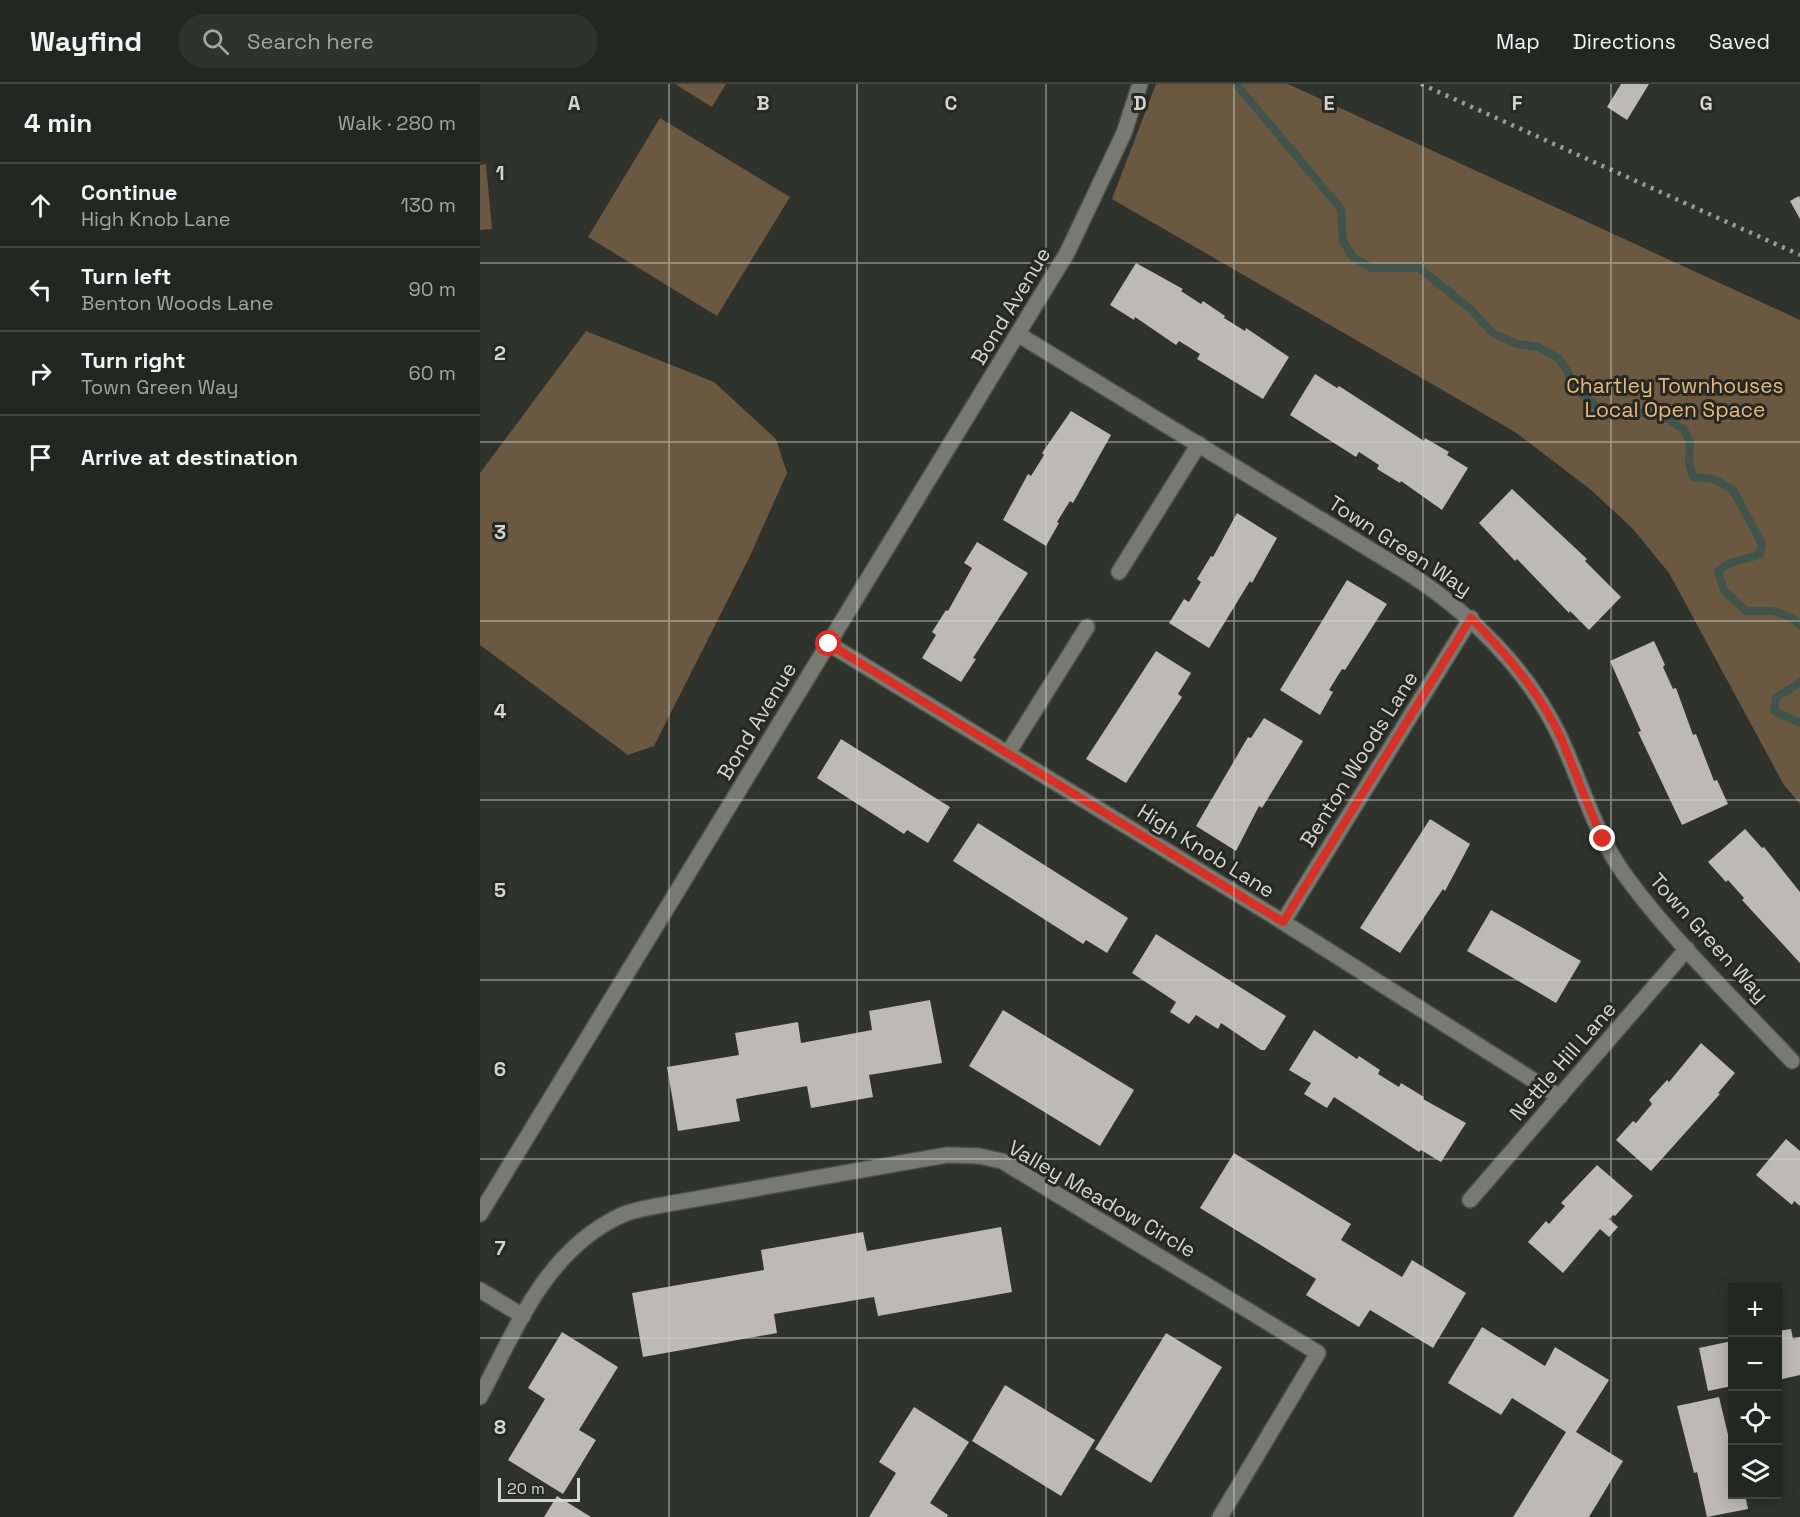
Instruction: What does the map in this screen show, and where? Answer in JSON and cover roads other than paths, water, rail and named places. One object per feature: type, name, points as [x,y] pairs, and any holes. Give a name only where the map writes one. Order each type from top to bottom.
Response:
[{"type":"street","name":"Bond Avenue","points":[[480,1214],[1067,254],[1124,133],[1140,84]]},
{"type":"street","name":"Town Green Way","points":[[1019,335],[1410,574],[1471,618],[1498,646],[1540,701],[1559,736],[1603,839],[1623,872],[1687,949],[1792,1061]]},
{"type":"street","points":[[1119,572],[1198,444]]},
{"type":"street","name":"Benton Woods Lane","points":[[1283,922],[1471,618]]},
{"type":"street","points":[[1008,753],[1088,627]]},
{"type":"street","name":"High Knob Lane","points":[[829,644],[1283,922],[1560,1097]]},
{"type":"street","name":"Nettle Hill Lane","points":[[1470,1200],[1687,949]]},
{"type":"street","name":"Valley Meadow Circle","points":[[480,1398],[523,1316],[554,1267],[573,1246],[595,1229],[625,1214],[667,1204],[947,1155],[979,1156],[1002,1161],[1318,1353],[1220,1517]]},
{"type":"street","points":[[480,1290],[523,1316]]},
{"type":"waterway","points":[[1236,84],[1341,209],[1343,241],[1353,257],[1371,268],[1419,268],[1468,307],[1494,334],[1518,344],[1538,347],[1558,358],[1568,372],[1573,386],[1597,407],[1664,416],[1684,430],[1690,442],[1689,463],[1693,477],[1714,479],[1733,490],[1762,544],[1760,554],[1734,562],[1718,572],[1724,590],[1746,611],[1781,613],[1800,625]]},
{"type":"waterway","points":[[1800,682],[1776,698],[1774,711],[1800,723]]},
{"type":"railway","points":[[1421,84],[1800,255]]},
{"type":"park label","name":"Chartley Townhouses Local Open Space","points":[[1675,398]]}]
